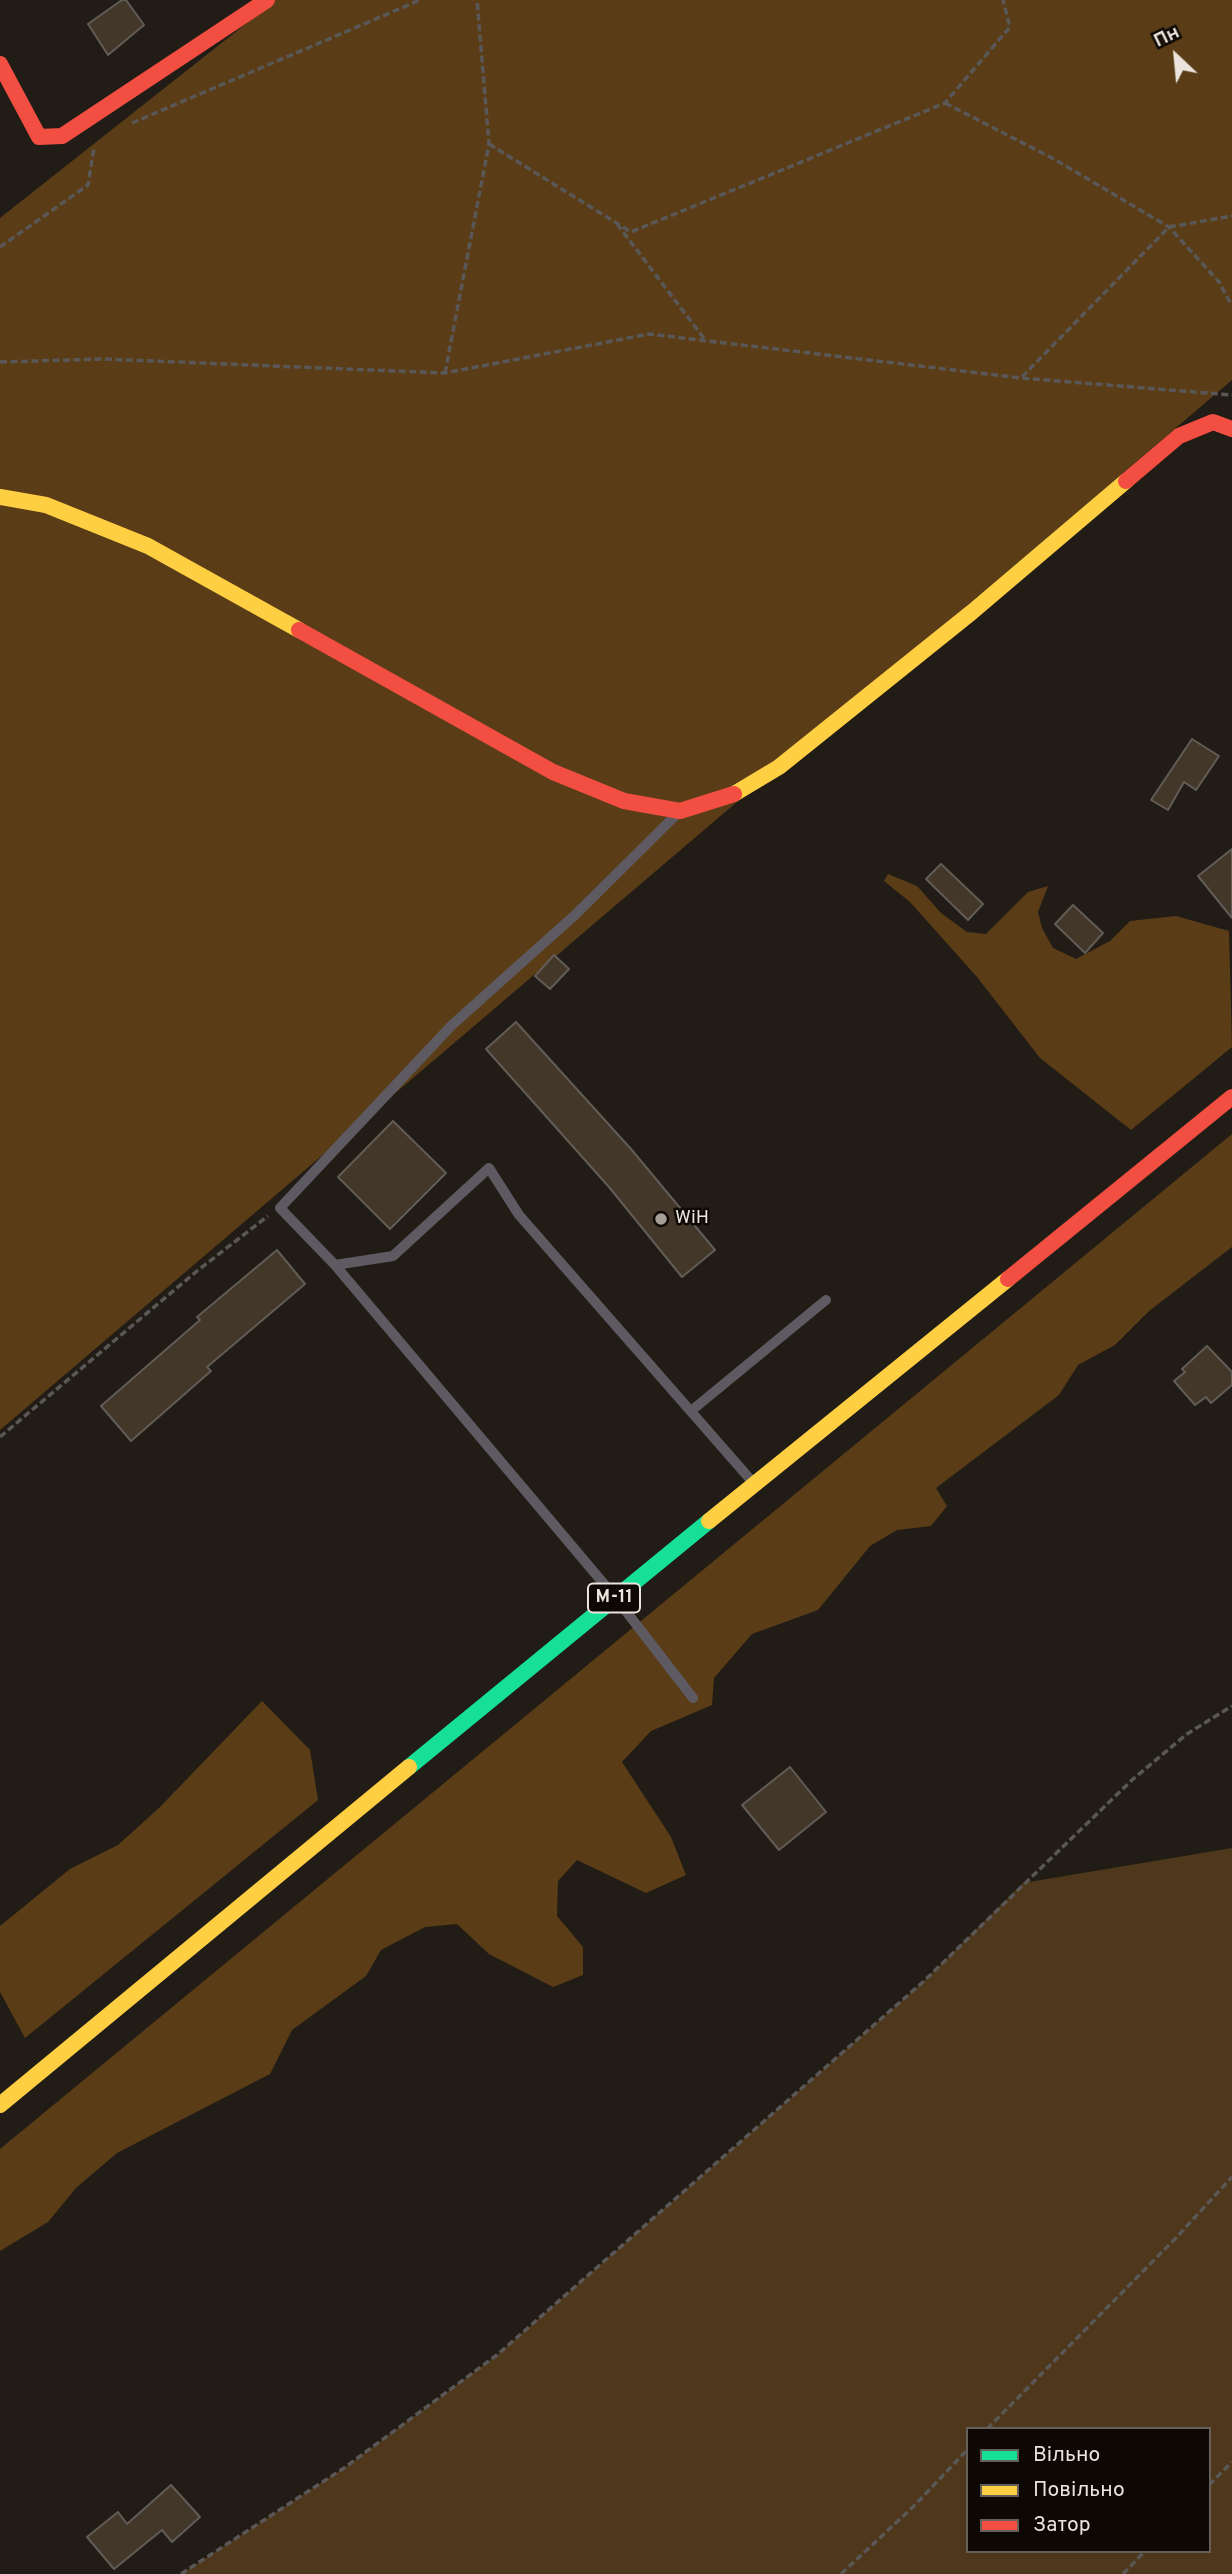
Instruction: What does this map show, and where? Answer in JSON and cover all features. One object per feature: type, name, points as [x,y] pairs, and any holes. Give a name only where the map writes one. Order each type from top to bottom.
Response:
[{"type":"main road","points":[[0,64],[39,137],[62,136],[267,0]]},
{"type":"main road","points":[[0,497],[47,505],[148,546],[553,772],[624,801],[680,811],[734,794],[779,767],[972,612],[1179,436],[1213,422],[1232,429]]},
{"type":"main road","name":"М-11","points":[[0,2105],[615,1597],[756,1486],[1232,1097]]},
{"type":"lane","points":[[680,811],[575,915],[452,1025],[280,1208],[335,1265],[615,1597],[694,1698]]},
{"type":"lane","points":[[335,1265],[393,1256],[489,1168],[519,1215],[756,1486]]},
{"type":"lane","points":[[691,1411],[826,1300]]},
{"type":"path","points":[[120,128],[420,0]]},
{"type":"path","points":[[444,373],[489,144],[477,0]]},
{"type":"path","points":[[489,144],[631,232],[945,103],[1010,27],[1003,0]]},
{"type":"path","points":[[945,103],[1054,159],[1169,227],[1219,282],[1232,306]]},
{"type":"path","points":[[0,247],[88,185],[100,111]]},
{"type":"path","points":[[1021,378],[1169,227],[1232,216]]},
{"type":"path","points":[[616,223],[706,341]]},
{"type":"path","points":[[0,362],[103,359],[444,373],[649,334],[1021,378],[1232,395]]},
{"type":"path","points":[[0,1437],[197,1271],[280,1208]]},
{"type":"path","points":[[181,2574],[344,2468],[497,2355],[923,1982],[1132,1780],[1187,1734],[1232,1706]]},
{"type":"path","points":[[989,2427],[1148,2267],[1232,2177]]},
{"type":"path","points":[[841,2574],[914,2506],[966,2451]]},
{"type":"path","points":[[1211,2483],[1232,2462]]},
{"type":"path","points":[[1123,2574],[1143,2553]]},
{"type":"shaded area","points":[[276,0],[1232,0],[1232,380],[0,1430],[0,218]]},
{"type":"shaded area","points":[[888,874],[917,886],[941,913],[967,932],[986,934],[1028,892],[1048,886],[1038,912],[1042,928],[1053,948],[1076,959],[1110,941],[1130,921],[1176,916],[1229,931],[1232,1047],[1131,1130],[1040,1058],[977,977],[910,902],[884,881]]},
{"type":"shaded area","points":[[1232,1134],[1232,1247],[1149,1311],[1115,1345],[1078,1365],[1059,1395],[936,1488],[947,1506],[931,1526],[897,1530],[870,1546],[818,1610],[752,1634],[714,1678],[712,1705],[651,1731],[622,1762],[671,1837],[686,1875],[646,1893],[577,1860],[558,1881],[557,1916],[583,1947],[583,1975],[553,1987],[489,1954],[457,1924],[425,1927],[381,1950],[366,1976],[292,2030],[270,2074],[117,2153],[76,2188],[48,2222],[0,2251],[0,2149]]},
{"type":"shaded area","points":[[262,1701],[310,1750],[318,1800],[25,2038],[0,1992],[0,1926],[70,1869],[118,1845],[159,1808]]},
{"type":"shaded area","points":[[1232,1848],[1232,2574],[181,2574],[344,2468],[497,2355],[923,1982],[1023,1883]]},
{"type":"building","points":[[122,0],[126,0],[144,25],[108,55],[88,24]]},
{"type":"building","points":[[1192,739],[1219,756],[1196,790],[1184,782],[1168,810],[1151,800]]},
{"type":"building","points":[[1232,849],[1232,918],[1198,876]]},
{"type":"building","points":[[941,864],[983,904],[968,920],[926,879]]},
{"type":"building","points":[[1073,905],[1103,933],[1085,953],[1055,924]]},
{"type":"building","points":[[554,955],[569,969],[550,989],[535,976]]},
{"type":"building","points":[[516,1022],[631,1149],[715,1250],[682,1277],[609,1187],[486,1049]]},
{"type":"building","points":[[393,1121],[446,1173],[390,1229],[338,1177]]},
{"type":"building","points":[[277,1250],[305,1284],[207,1367],[211,1371],[131,1441],[101,1406],[200,1320],[197,1317]]},
{"type":"building","points":[[1207,1346],[1232,1372],[1232,1385],[1211,1403],[1206,1397],[1195,1405],[1174,1381],[1185,1372],[1182,1369]]},
{"type":"building","points":[[790,1767],[826,1812],[779,1850],[742,1805]]},
{"type":"building","points":[[171,2485],[200,2517],[172,2542],[162,2530],[114,2569],[87,2537],[118,2512],[127,2524]]},
{"type":"traffic: fast","points":[[409,1767],[709,1521]]},
{"type":"traffic: slow","points":[[734,794],[779,767],[972,612],[1126,481]]},
{"type":"traffic: slow","points":[[0,497],[46,505],[148,546],[299,630]]},
{"type":"traffic: slow","points":[[709,1521],[1008,1279]]},
{"type":"traffic: slow","points":[[0,2105],[409,1767]]},
{"type":"traffic: jam","points":[[0,64],[39,137],[62,136],[267,0]]},
{"type":"traffic: jam","points":[[1126,481],[1179,436],[1213,422],[1232,429]]},
{"type":"traffic: jam","points":[[299,630],[553,772],[624,801],[680,811],[734,794]]},
{"type":"traffic: jam","points":[[1008,1279],[1232,1097]]},
{"type":"place","name":"WiH","points":[[661,1219]]}]
